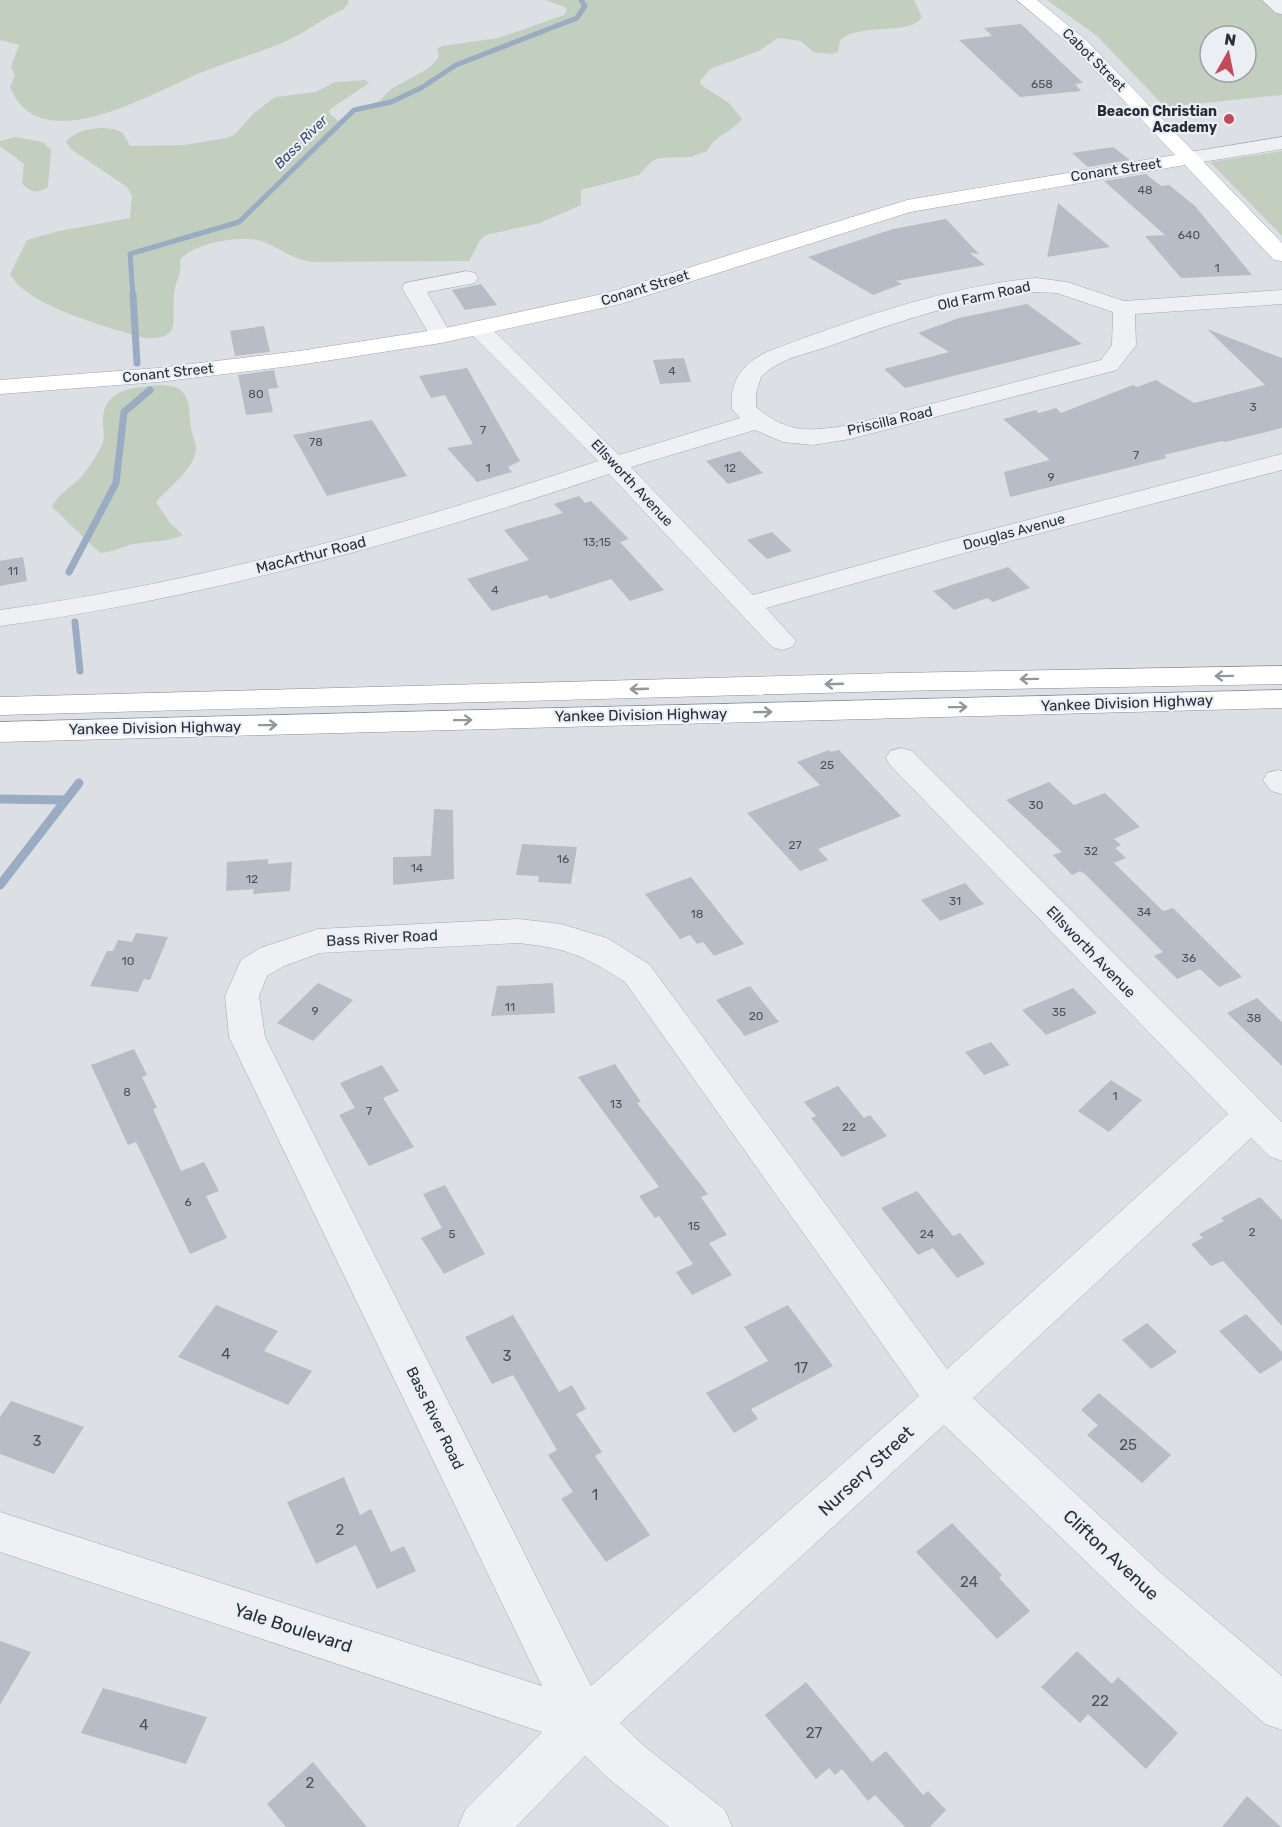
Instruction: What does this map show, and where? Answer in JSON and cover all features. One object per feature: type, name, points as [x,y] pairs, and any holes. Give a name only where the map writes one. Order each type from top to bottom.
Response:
[{"type":"main road","name":"Cabot Street","points":[[1026,0],[1080,44],[1282,255]]},
{"type":"main road","name":"Conant Street","points":[[0,387],[158,375],[299,358],[478,329],[612,299],[907,206],[1190,158]]},
{"type":"main road","name":"Yankee Division Highway","points":[[0,706],[895,682],[1282,675]]},
{"type":"main road","name":"Yankee Division Highway","points":[[0,732],[1282,699]]},
{"type":"street","points":[[1271,0],[1282,9]]},
{"type":"street","name":"Conant Street","points":[[1190,158],[1282,142]]},
{"type":"street","points":[[441,336],[413,288],[467,278]]},
{"type":"street","name":"Old Farm Road","points":[[758,421],[744,410],[742,396],[747,380],[755,368],[773,358],[946,302],[994,291],[1037,285],[1070,289],[1109,306],[1124,308],[1282,297]]},
{"type":"street","name":"Priscilla Road","points":[[758,421],[783,435],[813,438],[850,432],[1094,371],[1108,365],[1124,345],[1124,308]]},
{"type":"street","name":"Ellsworth Avenue","points":[[478,329],[554,401],[782,641]]},
{"type":"street","points":[[615,464],[758,421]]},
{"type":"street","name":"Douglas Avenue","points":[[747,604],[1282,462]]},
{"type":"street","name":"MacArthur Road","points":[[0,618],[87,606],[297,560],[477,510],[615,464]]},
{"type":"street","name":"Ellsworth Avenue","points":[[901,758],[1282,1146]]},
{"type":"street","name":"Bass River Road","points":[[585,1723],[248,1036],[242,996],[253,969],[272,957],[318,941],[519,931],[561,936],[595,947],[637,973],[945,1399]]},
{"type":"street","name":"Nursery Street","points":[[482,1827],[585,1723],[945,1399],[1251,1114]]},
{"type":"street","name":"Clifton Avenue","points":[[945,1399],[1145,1588],[1282,1707]]},
{"type":"street","name":"Yale Boulevard","points":[[0,1532],[585,1723]]},
{"type":"street","points":[[585,1723],[627,1763],[708,1827]]},
{"type":"green space","points":[[0,0],[347,0],[349,2],[344,9],[284,42],[209,70],[126,106],[70,121],[45,119],[25,109],[10,87],[15,75],[11,67],[19,45],[0,40]]},
{"type":"green space","points":[[545,0],[914,0],[922,17],[916,23],[908,26],[860,31],[849,35],[840,40],[838,52],[832,54],[813,52],[801,41],[778,38],[759,51],[710,69],[700,81],[701,85],[729,103],[742,119],[715,140],[707,151],[691,157],[659,158],[651,162],[639,175],[581,190],[581,205],[540,223],[486,235],[480,240],[469,261],[312,262],[299,259],[255,240],[219,242],[196,249],[180,260],[180,270],[174,291],[172,328],[169,333],[156,338],[144,338],[110,328],[51,306],[19,286],[10,274],[27,240],[59,231],[130,218],[132,196],[127,187],[72,150],[66,142],[77,133],[93,128],[109,128],[123,133],[130,146],[184,145],[226,138],[234,135],[254,113],[275,97],[316,92],[335,82],[365,80],[369,83],[329,110],[338,121],[379,101],[391,89],[429,68],[439,57],[437,49],[442,46],[499,38],[564,15],[567,11],[565,7]]},
{"type":"green space","points":[[1047,0],[1282,0],[1282,95],[1165,107],[1097,36]]},
{"type":"green space","points":[[15,137],[43,142],[51,150],[48,187],[31,191],[22,183],[24,164],[0,146],[0,141]]},
{"type":"green space","points":[[1282,151],[1282,236],[1210,162]]},
{"type":"green space","points":[[158,385],[177,388],[183,392],[188,403],[196,445],[194,458],[190,465],[156,502],[170,523],[183,535],[100,553],[52,507],[84,473],[100,449],[103,440],[103,416],[113,397],[123,391]]},
{"type":"building","points":[[1021,24],[1083,83],[1075,84],[1081,91],[1020,97],[959,40],[992,36],[984,28]]},
{"type":"building","points":[[1113,147],[1130,160],[1088,167],[1072,153]]},
{"type":"building","points":[[1146,174],[1161,186],[1169,185],[1195,206],[1252,275],[1181,278],[1145,236],[1165,235],[1104,181]]},
{"type":"building","points":[[1058,203],[1110,247],[1047,257]]},
{"type":"building","points":[[946,219],[979,254],[970,253],[985,265],[896,281],[902,284],[873,295],[808,257],[893,229]]},
{"type":"building","points":[[481,284],[497,305],[465,310],[452,290]]},
{"type":"building","points":[[1027,304],[1082,344],[905,388],[884,369],[949,352],[918,333],[959,318]]},
{"type":"building","points":[[264,326],[270,352],[235,356],[230,331]]},
{"type":"building","points":[[1207,329],[1282,358],[1282,428],[1164,455],[1167,458],[1010,497],[1004,472],[1050,460],[1003,419],[1036,410],[1039,413],[1056,408],[1061,413],[1133,385],[1137,387],[1156,380],[1194,403],[1265,385]]},
{"type":"building","points":[[684,358],[691,382],[660,384],[653,360]]},
{"type":"building","points":[[467,368],[520,461],[508,467],[512,472],[477,482],[447,448],[473,444],[445,395],[431,398],[419,376]]},
{"type":"building","points":[[274,370],[278,388],[268,389],[273,412],[246,415],[238,375]]},
{"type":"building","points":[[372,420],[407,476],[327,496],[293,435]]},
{"type":"building","points":[[740,451],[763,473],[728,484],[706,461]]},
{"type":"building","points":[[579,496],[585,503],[591,501],[629,539],[620,542],[664,590],[630,601],[611,579],[550,599],[547,595],[492,611],[467,579],[529,560],[504,530],[563,513],[554,504]]},
{"type":"building","points":[[772,532],[792,551],[767,559],[747,540]]},
{"type":"building","points":[[23,557],[27,581],[0,586],[0,561]]},
{"type":"building","points":[[1008,567],[1030,588],[993,602],[987,598],[954,610],[933,591]]},
{"type":"building","points":[[829,750],[831,752],[839,750],[901,816],[818,849],[828,860],[800,871],[747,813],[820,785],[797,762]]},
{"type":"building","points":[[1049,782],[1074,805],[1105,793],[1140,827],[1114,839],[1121,845],[1115,848],[1126,858],[1114,863],[1163,911],[1173,908],[1242,977],[1219,987],[1200,969],[1177,979],[1154,956],[1163,952],[1085,874],[1080,871],[1072,875],[1053,855],[1062,852],[1006,800]]},
{"type":"building","points":[[434,809],[453,810],[454,879],[393,885],[393,857],[431,856]]},
{"type":"building","points":[[522,844],[577,847],[571,884],[538,882],[539,876],[516,875]]},
{"type":"building","points":[[268,859],[268,864],[292,862],[290,891],[253,894],[254,889],[226,891],[227,862]]},
{"type":"building","points":[[691,877],[744,944],[714,956],[703,942],[697,944],[690,935],[680,939],[645,894]]},
{"type":"building","points":[[965,883],[984,904],[940,921],[921,900]]},
{"type":"building","points":[[136,933],[168,937],[150,980],[144,979],[138,992],[90,986],[107,951],[113,951],[118,940],[132,942]]},
{"type":"building","points":[[318,983],[353,1000],[313,1041],[277,1023]]},
{"type":"building","points":[[553,983],[555,1013],[491,1016],[497,986]]},
{"type":"building","points":[[750,986],[779,1022],[745,1036],[716,1000]]},
{"type":"building","points":[[1073,988],[1097,1013],[1046,1035],[1022,1010]]},
{"type":"building","points":[[1257,998],[1282,1022],[1282,1066],[1227,1013]]},
{"type":"building","points":[[991,1042],[1010,1065],[984,1075],[965,1052]]},
{"type":"building","points":[[134,1049],[147,1075],[142,1077],[157,1108],[153,1109],[181,1171],[204,1162],[219,1191],[206,1196],[227,1238],[190,1254],[136,1142],[128,1145],[91,1065]]},
{"type":"building","points":[[615,1064],[641,1102],[637,1103],[708,1194],[701,1197],[727,1235],[709,1243],[732,1275],[692,1295],[676,1272],[693,1264],[659,1216],[655,1218],[639,1196],[659,1187],[578,1077]]},
{"type":"building","points":[[382,1065],[399,1091],[383,1098],[414,1147],[369,1166],[339,1115],[355,1108],[340,1083]]},
{"type":"building","points":[[1111,1080],[1142,1100],[1109,1132],[1078,1111]]},
{"type":"building","points":[[838,1086],[864,1118],[870,1115],[887,1136],[842,1157],[811,1118],[816,1116],[804,1102]]},
{"type":"building","points":[[445,1185],[485,1254],[444,1274],[421,1238],[442,1228],[423,1194]]},
{"type":"building","points":[[917,1191],[953,1236],[960,1233],[985,1264],[957,1278],[933,1248],[918,1255],[881,1208]]},
{"type":"building","points":[[1260,1197],[1282,1220],[1282,1326],[1223,1261],[1211,1266],[1191,1244],[1203,1238],[1199,1234],[1224,1221],[1221,1218]]},
{"type":"building","points":[[216,1305],[278,1331],[264,1351],[312,1371],[288,1405],[178,1357]]},
{"type":"building","points":[[788,1305],[833,1366],[751,1409],[758,1419],[734,1433],[706,1393],[768,1361],[744,1327]]},
{"type":"building","points":[[1246,1314],[1282,1352],[1282,1360],[1260,1374],[1219,1331]]},
{"type":"building","points":[[513,1315],[559,1392],[572,1385],[586,1409],[576,1414],[602,1452],[595,1456],[650,1535],[606,1562],[561,1499],[573,1492],[548,1455],[557,1450],[513,1375],[492,1384],[465,1337]]},
{"type":"building","points":[[1147,1323],[1177,1352],[1151,1369],[1122,1340]]},
{"type":"building","points":[[1099,1393],[1171,1455],[1142,1483],[1087,1435],[1098,1425],[1081,1410]]},
{"type":"building","points":[[11,1401],[84,1427],[54,1474],[0,1454],[0,1417]]},
{"type":"building","points":[[344,1477],[360,1515],[371,1509],[391,1552],[404,1546],[416,1571],[377,1589],[356,1545],[316,1564],[287,1502]]},
{"type":"building","points":[[952,1523],[1002,1575],[999,1578],[1030,1611],[997,1639],[916,1552]]},
{"type":"building","points":[[0,1641],[31,1652],[0,1705]]},
{"type":"building","points":[[1077,1651],[1112,1684],[1118,1677],[1178,1733],[1146,1769],[1088,1714],[1080,1723],[1041,1687]]},
{"type":"building","points":[[806,1682],[872,1762],[886,1751],[923,1795],[928,1791],[946,1810],[930,1827],[905,1827],[875,1795],[868,1801],[842,1769],[835,1775],[829,1768],[816,1779],[765,1715]]},
{"type":"building","points":[[103,1688],[207,1717],[186,1764],[81,1733]]},
{"type":"building","points":[[313,1762],[367,1827],[286,1827],[267,1804]]},
{"type":"building","points":[[1247,1796],[1281,1827],[1222,1827]]},
{"type":"waterway","name":"Bass River","points":[[133,297],[130,254],[239,222],[354,110],[391,102],[421,88],[456,65],[577,18],[585,6],[581,0]]},
{"type":"waterway","name":"Bass River","points":[[133,295],[137,363]]},
{"type":"waterway","name":"Bass River","points":[[69,572],[116,483],[124,412],[150,390]]},
{"type":"waterway","name":"Bass River","points":[[75,622],[80,671]]},
{"type":"waterway","name":"Bass River","points":[[66,800],[79,783]]},
{"type":"waterway","points":[[0,799],[66,800]]},
{"type":"waterway","name":"Bass River","points":[[0,885],[66,800]]},
{"type":"place","name":"Beacon Christian Academy","points":[[1229,119]]}]
